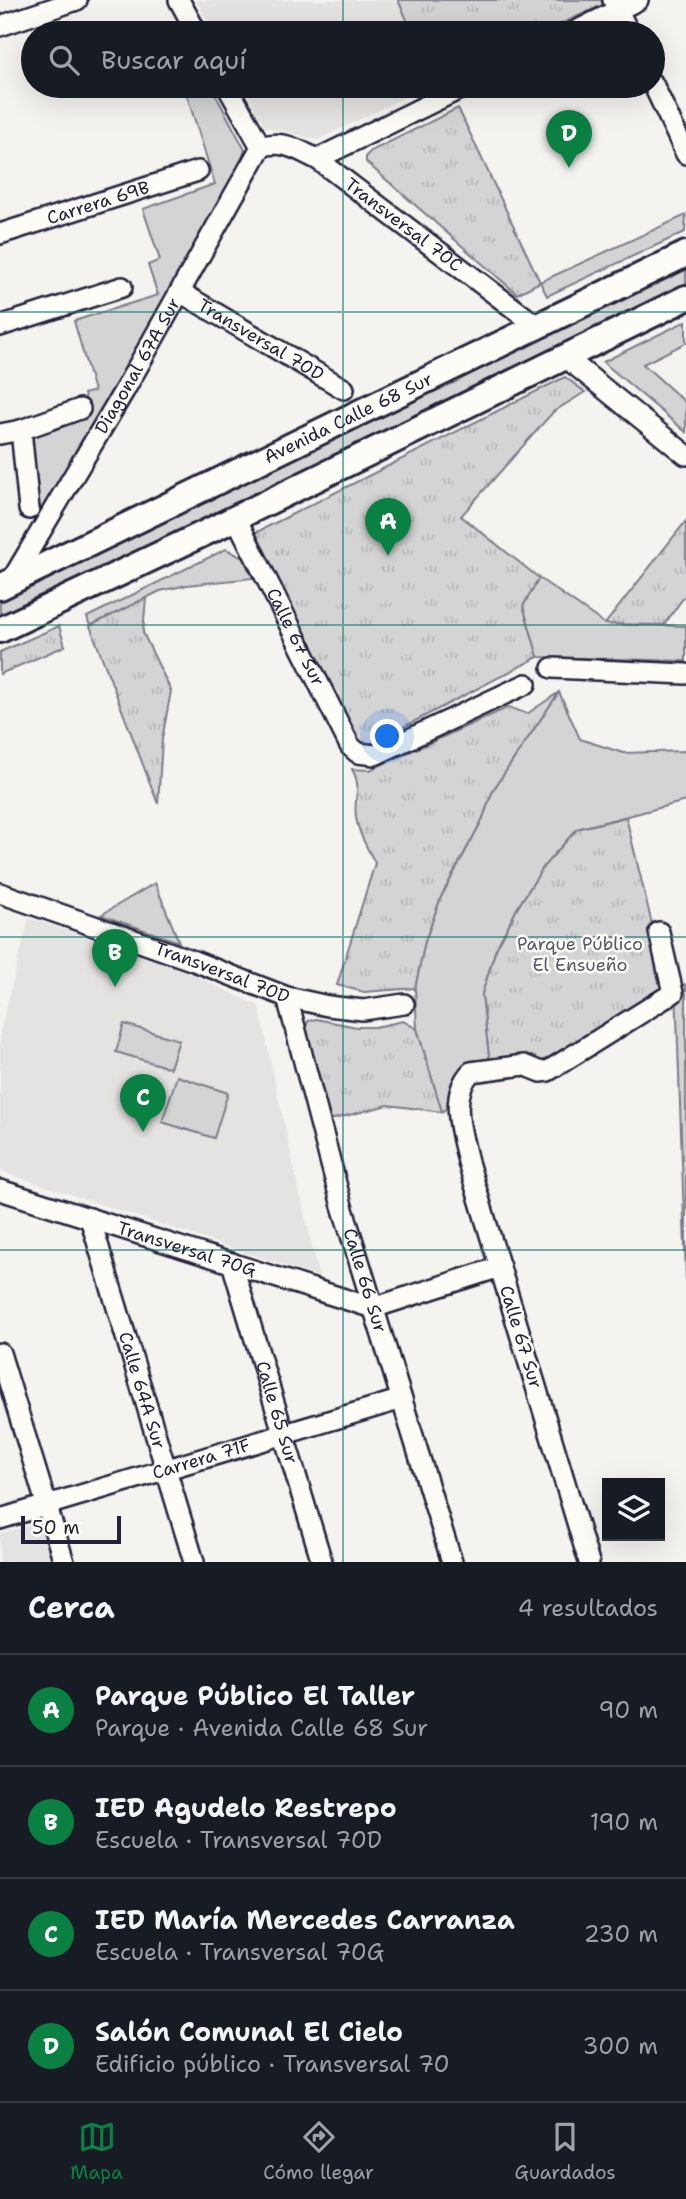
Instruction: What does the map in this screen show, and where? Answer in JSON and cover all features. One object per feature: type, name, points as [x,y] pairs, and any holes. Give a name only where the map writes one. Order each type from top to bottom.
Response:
[{"type":"main road","name":"Avenida Calle 68 Sur","points":[[5,585],[686,254]]},
{"type":"main road","points":[[0,630],[686,298]]},
{"type":"street","points":[[0,26],[77,0]]},
{"type":"street","points":[[179,0],[190,21]]},
{"type":"street","points":[[590,21],[615,5],[638,0]]},
{"type":"street","points":[[615,5],[623,21]]},
{"type":"street","points":[[234,98],[261,147]]},
{"type":"street","points":[[317,159],[442,98]]},
{"type":"street","points":[[660,98],[686,154]]},
{"type":"street","name":"Transversal 70C","points":[[261,147],[277,144],[289,146],[317,159],[537,326]]},
{"type":"street","name":"Diagonal 67A Sur","points":[[5,585],[124,391],[261,147]]},
{"type":"street","name":"Carrera 69B","points":[[0,234],[198,171]]},
{"type":"street","points":[[0,326],[122,287]]},
{"type":"street","name":"Transversal 70D","points":[[180,292],[344,389]]},
{"type":"street","points":[[565,357],[686,455]]},
{"type":"street","points":[[0,434],[21,430],[80,409]]},
{"type":"street","points":[[21,430],[29,509]]},
{"type":"street","name":"Calle 67 Sur","points":[[236,518],[351,746],[358,753],[375,755],[526,684]]},
{"type":"street","points":[[552,668],[686,674]]},
{"type":"street","name":"Transversal 70D","points":[[0,893],[194,961],[287,997],[363,1010],[404,1004]]},
{"type":"street","name":"Calle 67 Sur","points":[[589,1562],[468,1162],[457,1111],[462,1086],[471,1072],[524,1065],[541,1072],[548,1071],[673,993],[659,932]]},
{"type":"street","name":"Calle 66 Sur","points":[[287,997],[342,1206],[452,1562]]},
{"type":"street","name":"Transversal 70G","points":[[0,1189],[373,1308]]},
{"type":"street","name":"Calle 64A Sur","points":[[90,1218],[194,1562]]},
{"type":"street","name":"Calle 65 Sur","points":[[232,1263],[322,1562]]},
{"type":"street","points":[[373,1308],[500,1267]]},
{"type":"street","points":[[0,1353],[64,1562]]},
{"type":"street","name":"Carrera 71F","points":[[0,1519],[402,1399]]},
{"type":"shaded area","points":[[196,0],[398,0],[408,21],[207,21]]},
{"type":"shaded area","points":[[249,98],[403,98],[318,140],[265,127]]},
{"type":"shaded area","points":[[29,918],[176,967],[259,1006],[319,1277],[0,1171],[0,1032]]},
{"type":"shaded area","points":[[40,1522],[51,1562],[0,1562],[0,1534]]},
{"type":"green space","points":[[398,0],[601,0],[603,5],[567,21],[408,21]]},
{"type":"green space","points":[[188,98],[217,98],[245,150],[236,177],[37,520],[27,430],[89,412],[84,394],[94,391],[74,321],[158,295],[148,265],[160,260],[143,209],[215,184]]},
{"type":"green space","points":[[458,108],[540,282],[517,294],[366,162],[366,156],[371,151]]},
{"type":"green space","points":[[686,215],[685,232],[547,296],[540,282]]},
{"type":"green space","points":[[686,266],[686,288],[0,620],[0,598]]},
{"type":"green space","points":[[686,321],[686,343],[643,364],[686,403],[686,432],[603,362]]},
{"type":"green space","points":[[565,377],[585,392],[553,412],[461,516],[539,578],[523,606],[538,657],[371,744],[362,745],[354,739],[255,533]]},
{"type":"green space","points":[[686,521],[686,594],[664,625],[605,624]]},
{"type":"green space","points":[[226,549],[243,558],[253,578],[187,585],[160,591],[90,626],[87,617]]},
{"type":"green space","points":[[539,578],[605,624],[686,626],[686,661],[538,657],[523,606]]},
{"type":"green space","points":[[146,598],[143,633],[171,691],[162,739],[158,804],[90,626]]},
{"type":"green space","points":[[59,626],[65,646],[0,674],[0,652]]},
{"type":"green space","points":[[559,692],[580,739],[623,753],[686,751],[686,801],[577,829],[544,866],[496,949],[482,994],[490,1064],[442,1112],[417,1029],[415,988],[425,941],[441,897],[482,820],[493,790]]},
{"type":"green space","points":[[559,692],[493,790],[482,820],[441,897],[425,941],[415,988],[364,992],[337,985],[375,863],[357,823],[357,782],[352,769],[370,770],[509,707],[527,714]]},
{"type":"green space","name":"Parque Público El Ensueño","points":[[626,817],[668,990],[545,1066],[490,1064],[482,994],[496,949],[518,907],[544,866],[577,829]]},
{"type":"green space","points":[[155,883],[179,942],[101,915]]},
{"type":"green space","points":[[686,984],[686,1279],[676,987]]},
{"type":"green space","points":[[316,1019],[357,1027],[375,1027],[403,1021],[417,1029],[442,1112],[388,1105],[330,1120],[306,1027],[308,1021]]},
{"type":"green space","points":[[124,1024],[179,1040],[170,1068],[116,1052]]},
{"type":"green space","points":[[177,1076],[228,1093],[214,1138],[162,1122]]},
{"type":"place","name":"Salón Comunal El Cielo","points":[[569,168]]},
{"type":"place","name":"Parque Público El Taller","points":[[388,556]]},
{"type":"place","name":"IED Agudelo Restrepo","points":[[115,987]]},
{"type":"place","name":"IED María Mercedes Carranza","points":[[143,1132]]}]
